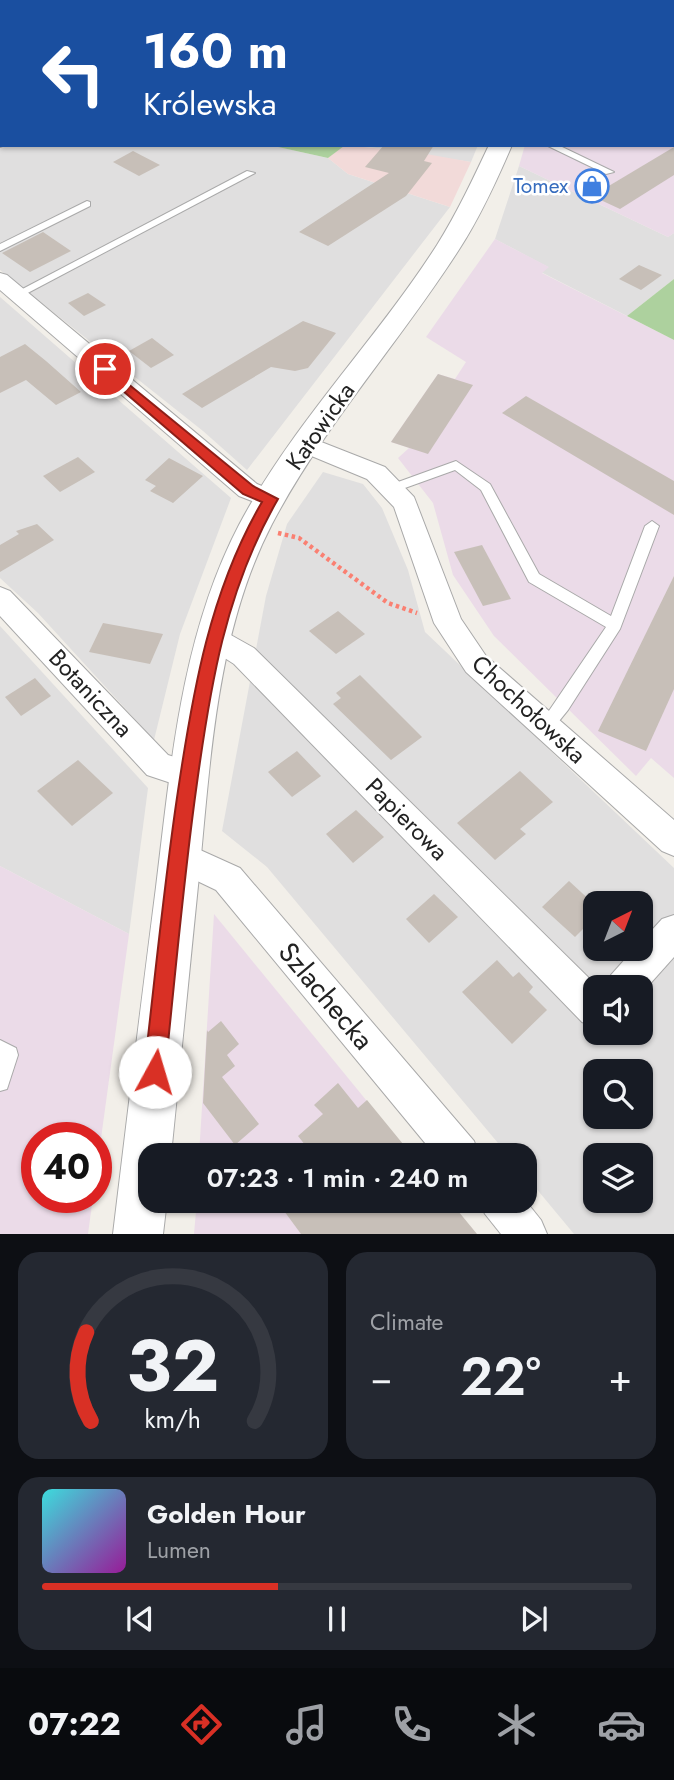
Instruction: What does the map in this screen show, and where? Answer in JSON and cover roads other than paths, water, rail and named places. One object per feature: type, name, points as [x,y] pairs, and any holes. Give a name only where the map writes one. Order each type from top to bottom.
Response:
[{"type":"street","name":"Katowicka","points":[[138,1234],[178,855],[213,636],[225,594],[270,499],[306,443],[461,229],[500,147]]},
{"type":"street","points":[[9,286],[248,490],[270,499]]},
{"type":"street","name":"Chochołowska","points":[[306,443],[376,473],[405,503],[448,624],[476,664],[674,841]]},
{"type":"street","name":"Botaniczna","points":[[0,598],[158,766],[189,775]]},
{"type":"street","name":"Papierowa","points":[[213,636],[244,656],[583,997]]},
{"type":"street","name":"Szlachecka","points":[[178,855],[228,879],[450,1143]]},
{"type":"street","points":[[635,975],[674,931]]},
{"type":"street","points":[[510,1213],[527,1234]]},
{"type":"lane","points":[[554,147],[609,172]]},
{"type":"lane","points":[[9,286],[250,173]]},
{"type":"lane","points":[[0,248],[87,204]]},
{"type":"lane","points":[[391,489],[456,465],[486,487],[534,578],[615,625]]},
{"type":"lane","points":[[546,727],[563,706],[615,625],[652,526]]},
{"type":"lane","points":[[0,1049],[9,1055],[0,1082]]},
{"type":"place","name":"Tomex","points":[[592,186]]}]
